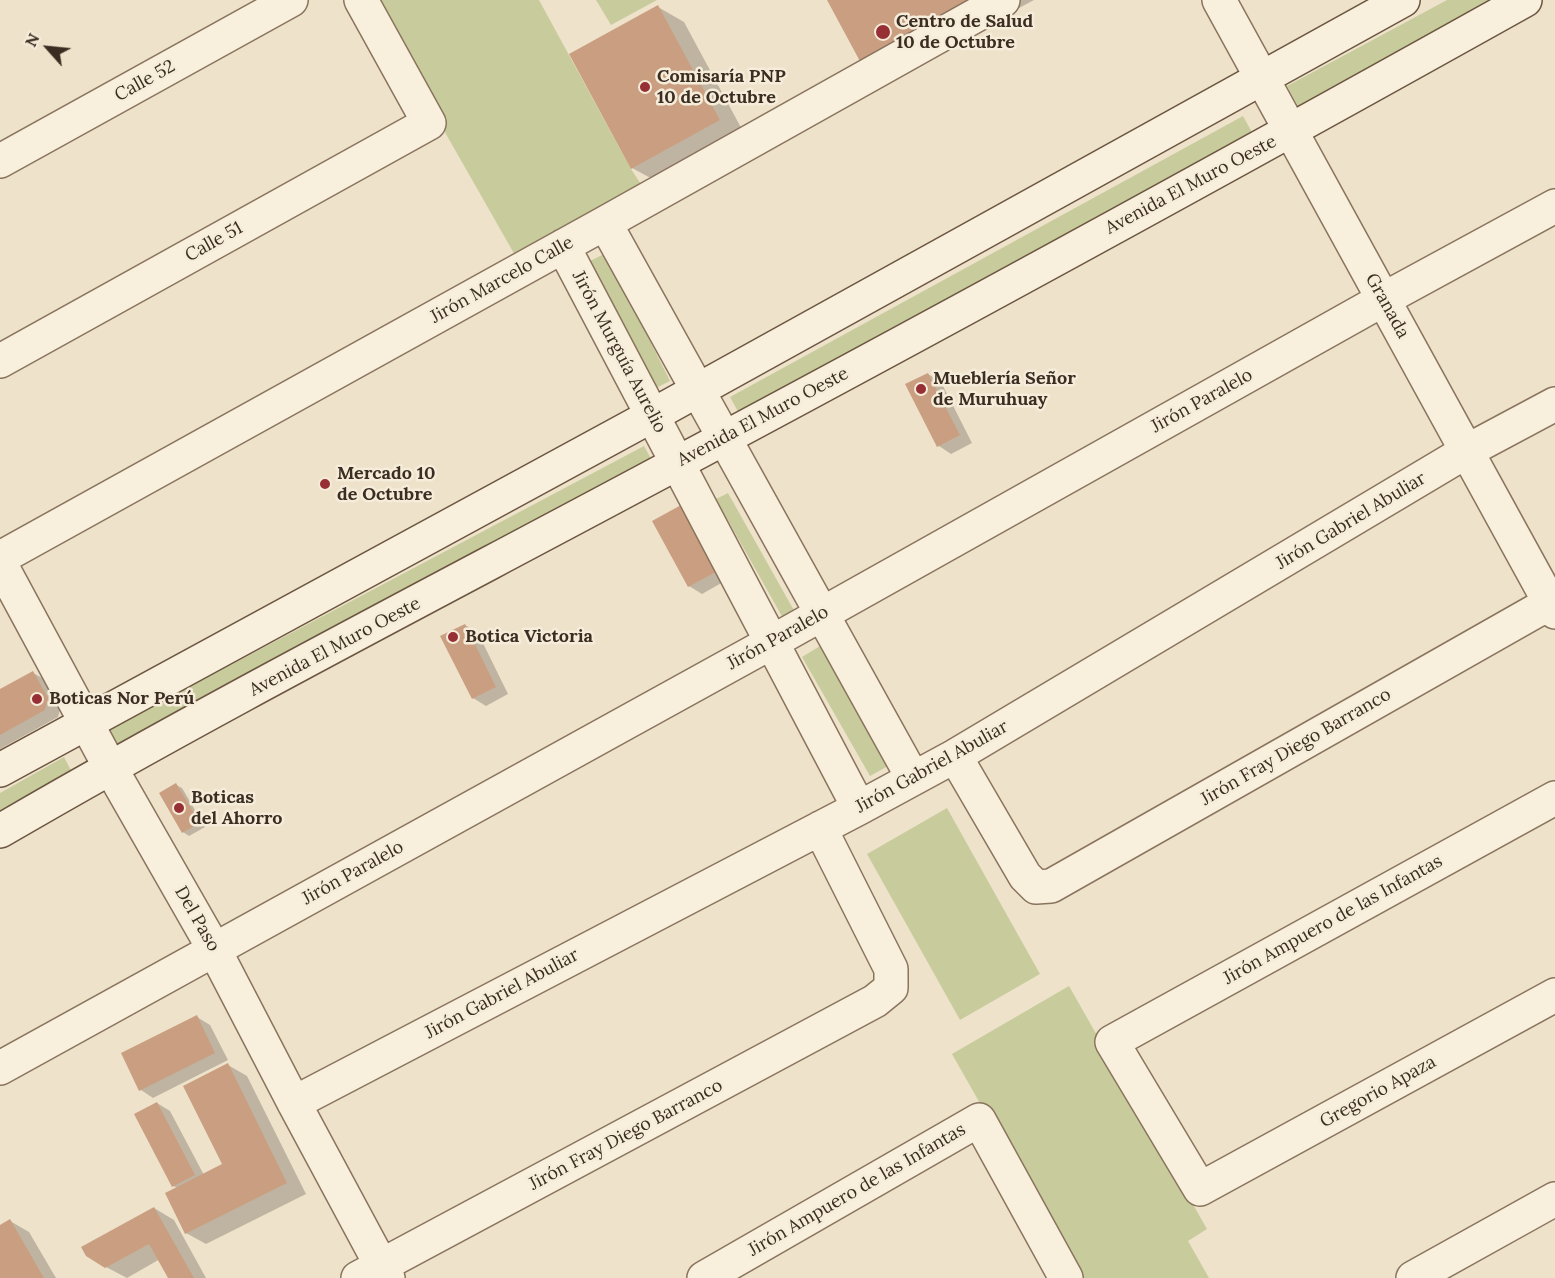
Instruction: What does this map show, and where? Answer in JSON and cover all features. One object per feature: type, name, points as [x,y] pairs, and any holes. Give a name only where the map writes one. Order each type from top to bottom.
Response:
[{"type":"street","name":"Calle 52","points":[[0,161],[291,0]]},
{"type":"street","name":"Calle 51","points":[[0,361],[429,123],[361,0]]},
{"type":"street","name":"Jirón Marcelo Calle","points":[[0,558],[1003,0]]},
{"type":"street","name":"Granada","points":[[1219,0],[1553,605]]},
{"type":"street","points":[[0,771],[653,415],[1403,0]]},
{"type":"street","name":"Avenida El Muro Oeste","points":[[0,831],[110,767],[1292,131],[1525,0]]},
{"type":"street","name":"Jirón Paralelo","points":[[0,1068],[1555,206]]},
{"type":"street","points":[[605,223],[913,778]]},
{"type":"street","name":"Jirón Murguía Aurelio","points":[[563,246],[859,808]]},
{"type":"street","name":"Jirón Gabriel Abuliar","points":[[294,1103],[955,756],[1467,451],[1555,405]]},
{"type":"street","name":"Del Paso","points":[[0,563],[110,767],[214,949],[294,1103],[376,1274]]},
{"type":"street","name":"Jirón Fray Diego Barranco","points":[[955,756],[1025,876],[1036,887],[1051,886],[1553,605]]},
{"type":"street","name":"Jirón Ampuero de las Infantas","points":[[1200,1189],[1112,1042],[1555,798]]},
{"type":"street","name":"Jirón Fray Diego Barranco","points":[[376,1274],[875,1001],[891,988],[891,969],[820,828]]},
{"type":"street","name":"Gregorio Apaza","points":[[1200,1189],[1555,995]]},
{"type":"street","name":"Jirón Ampuero de las Infantas","points":[[704,1278],[979,1120],[1066,1278]]},
{"type":"street","points":[[1413,1278],[1555,1199]]},
{"type":"green space","points":[[372,0],[539,0],[631,169],[646,192],[520,264]]},
{"type":"green space","points":[[596,0],[657,0],[611,25]]},
{"type":"green space","points":[[1447,0],[1499,0],[1299,108],[1287,86]]},
{"type":"green space","points":[[1243,116],[1254,136],[741,417],[730,397]]},
{"type":"green space","points":[[606,253],[670,381],[654,389],[590,261]]},
{"type":"green space","points":[[644,446],[654,464],[118,748],[108,730]]},
{"type":"green space","points":[[728,493],[796,614],[784,620],[716,499]]},
{"type":"green space","points":[[820,646],[888,766],[870,776],[802,657]]},
{"type":"green space","points":[[64,757],[75,778],[0,819],[0,793]]},
{"type":"green space","points":[[947,808],[1040,974],[960,1020],[867,854]]},
{"type":"green space","points":[[1069,986],[1207,1229],[1188,1241],[1209,1278],[1079,1278],[952,1054]]},
{"type":"building","name":"Centro de Salud 10 de Octubre","points":[[827,0],[981,0],[862,65]]},
{"type":"building","name":"Comisaría PNP 10 de Octubre","points":[[658,5],[720,120],[631,169],[569,54]]},
{"type":"building","points":[[928,373],[960,435],[937,447],[905,384]]},
{"type":"building","points":[[692,499],[727,566],[688,587],[652,521]]},
{"type":"building","points":[[465,624],[496,687],[472,699],[440,636]]},
{"type":"building","points":[[33,671],[48,698],[45,710],[0,735],[0,689]]},
{"type":"building","name":"Boticas del Ahorro","points":[[176,783],[200,823],[182,833],[159,793]]},
{"type":"building","points":[[197,1015],[215,1053],[139,1091],[121,1053]]},
{"type":"building","points":[[228,1063],[287,1183],[185,1234],[165,1193],[222,1164],[183,1086]]},
{"type":"building","points":[[157,1102],[195,1175],[172,1187],[134,1114]]},
{"type":"building","points":[[154,1207],[194,1278],[168,1278],[149,1244],[105,1268],[86,1256],[81,1247]]},
{"type":"building","points":[[10,1219],[44,1278],[0,1278],[0,1225]]},
{"type":"place","name":"Centro de Salud 10 de Octubre","points":[[883,32]]},
{"type":"place","name":"Comisaría PNP 10 de Octubre","points":[[645,87]]},
{"type":"place","name":"Mueblería Señor de Muruhuay","points":[[921,389]]},
{"type":"place","name":"Mercado 10 de Octubre","points":[[325,484]]},
{"type":"place","name":"Botica Victoria","points":[[453,637]]},
{"type":"place","name":"Boticas Nor Perú","points":[[37,699]]},
{"type":"place","name":"Boticas del Ahorro","points":[[179,808]]}]
